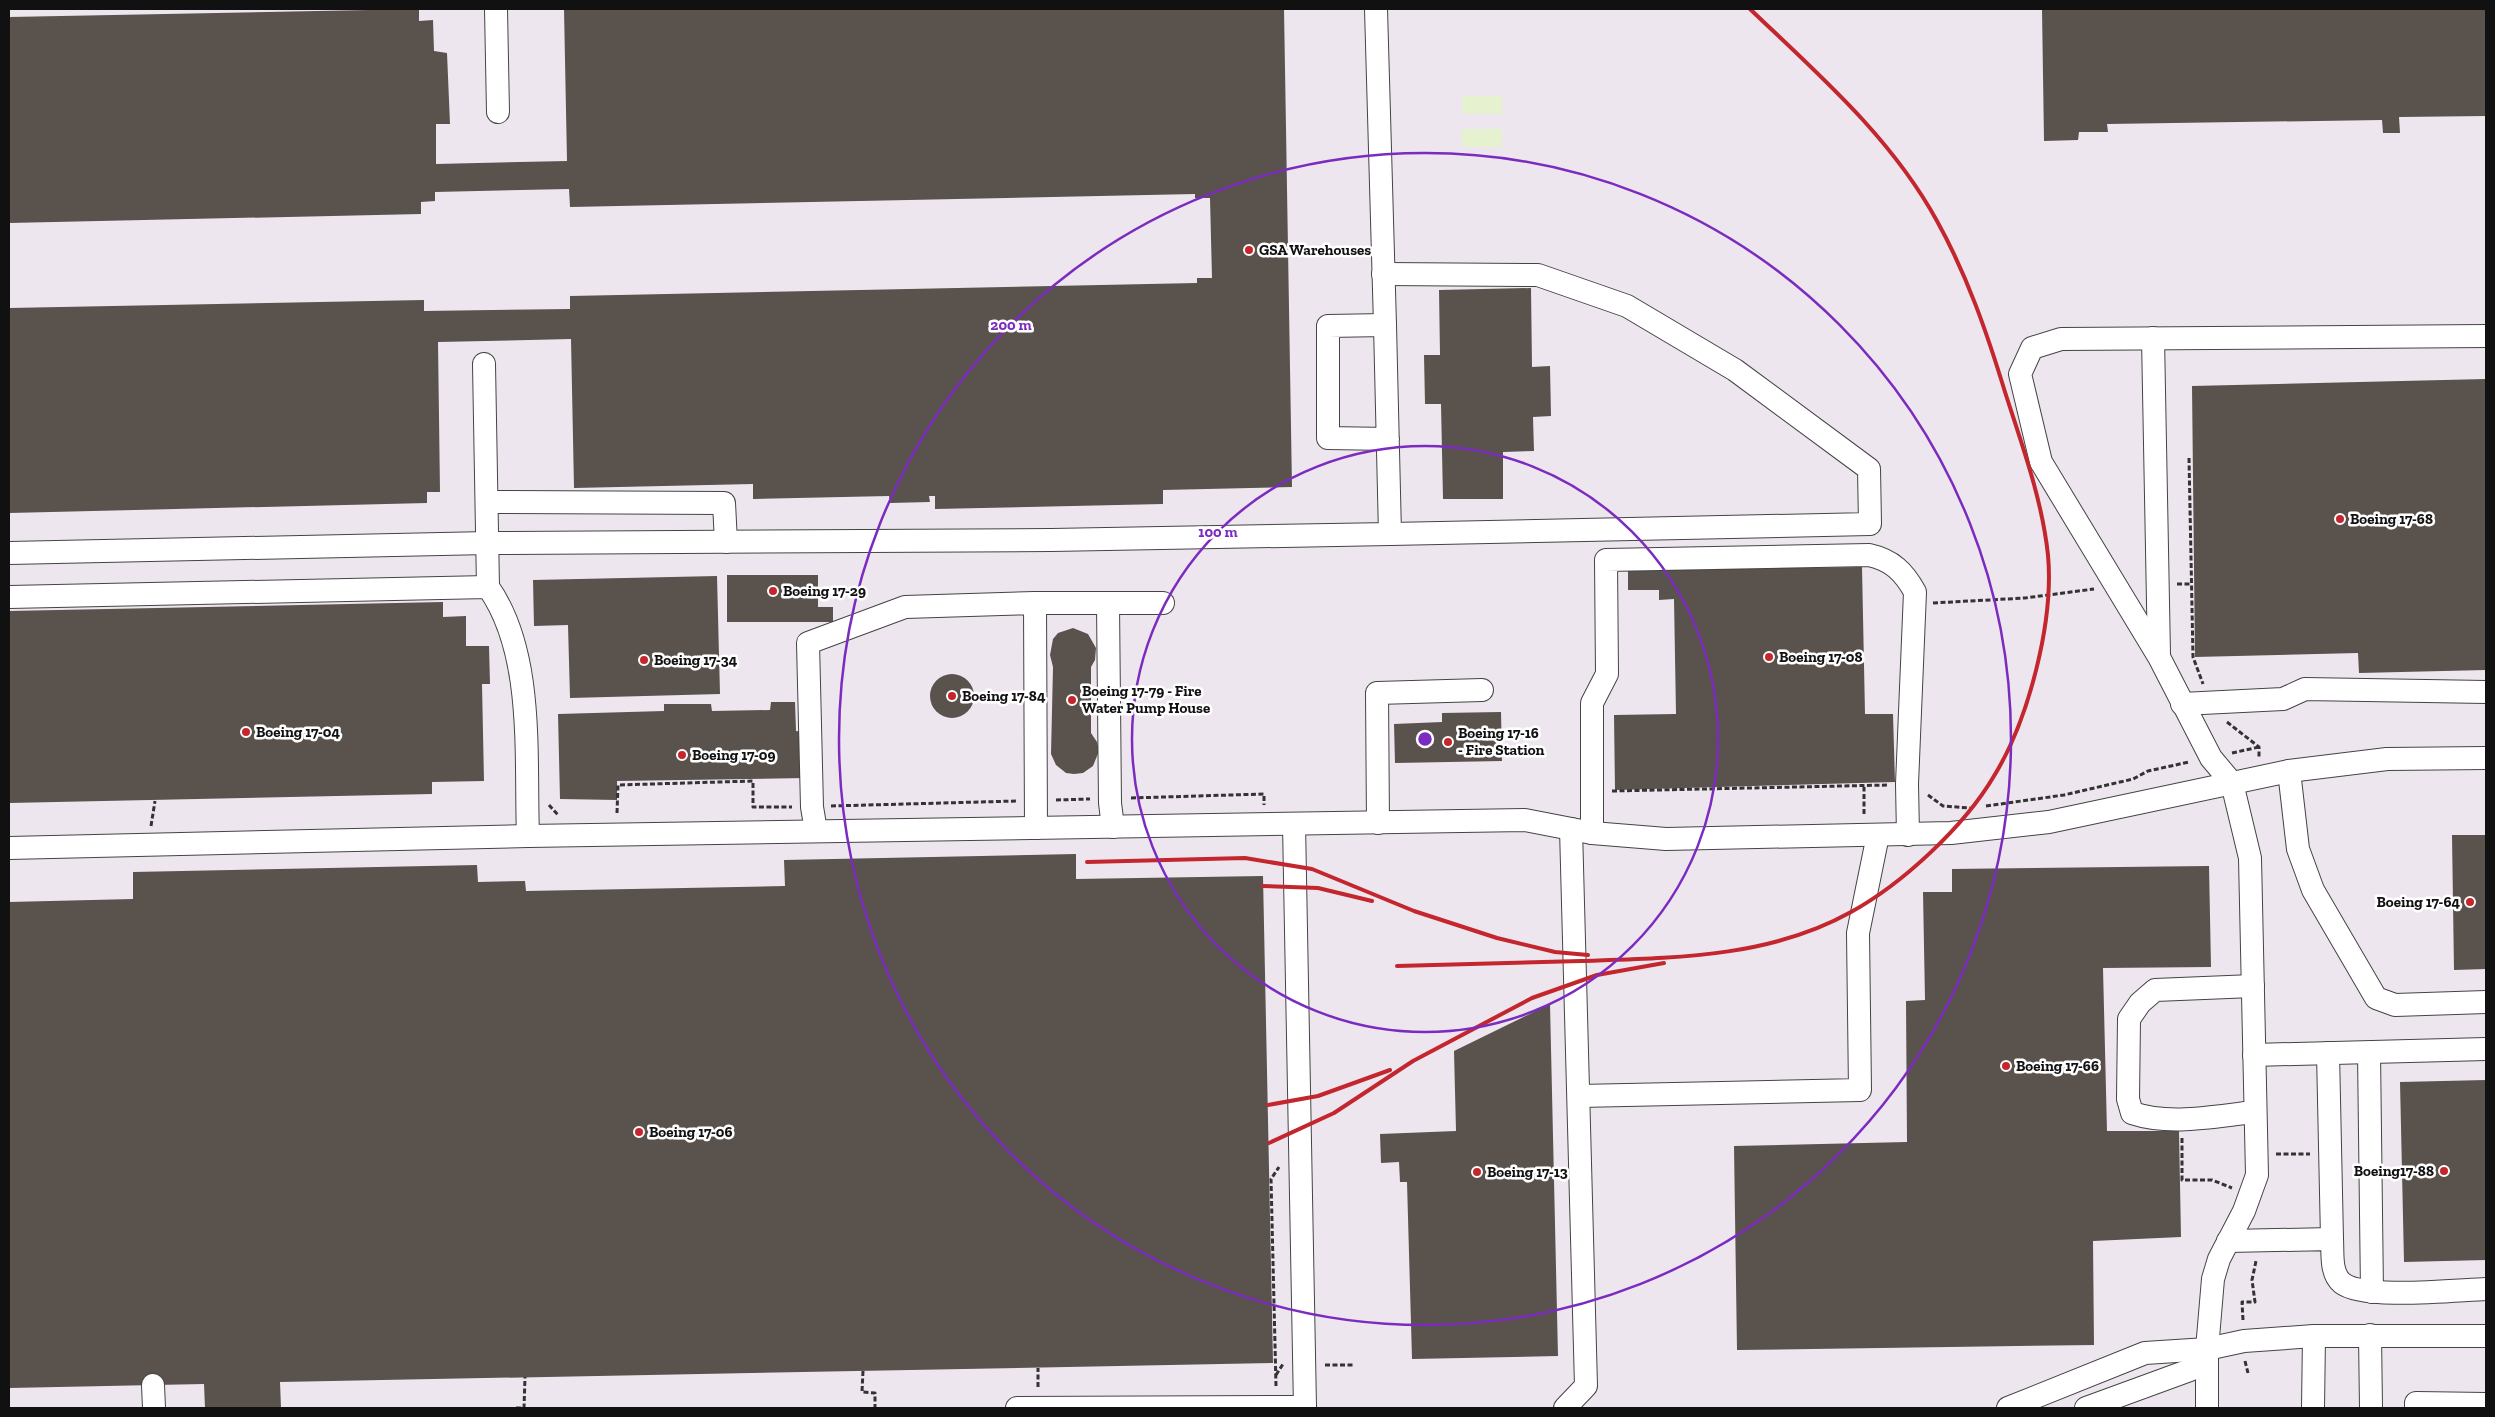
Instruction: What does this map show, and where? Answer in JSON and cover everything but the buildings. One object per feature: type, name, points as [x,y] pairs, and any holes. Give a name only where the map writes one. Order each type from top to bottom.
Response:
[{"type":"street","points":[[496,9],[498,112]]},
{"type":"street","points":[[1376,9],[1390,534]]},
{"type":"street","points":[[9,553],[488,543],[1041,540],[1870,524],[1869,469],[1736,370],[1627,306],[1538,274],[1383,274]]},
{"type":"street","points":[[1385,325],[1328,326],[1328,438],[1388,439]]},
{"type":"street","points":[[2208,1408],[2207,1349],[2214,1279],[2219,1259],[2244,1211],[2257,1175],[2250,858],[2232,783],[2212,758],[2159,657],[2041,462],[2020,374],[2032,348],[2061,339],[2486,336]]},
{"type":"street","points":[[2153,338],[2159,657]]},
{"type":"street","points":[[484,364],[488,587],[502,607],[523,677],[528,836]]},
{"type":"street","points":[[487,502],[724,503],[726,542]]},
{"type":"street","points":[[1565,1408],[1586,1386],[1578,1096],[1582,831],[1592,703],[1607,674],[1606,560],[1869,555],[1884,558],[1898,568],[1906,576],[1915,592],[1907,784],[1908,835]]},
{"type":"street","points":[[9,597],[488,587]]},
{"type":"street","points":[[816,831],[812,807],[808,643],[905,607],[1035,603],[1163,603]]},
{"type":"street","points":[[1035,603],[1036,828]]},
{"type":"street","points":[[1108,604],[1110,803],[1112,827]]},
{"type":"street","points":[[2182,704],[2282,699],[2304,689],[2486,692]]},
{"type":"street","points":[[1378,823],[1377,693],[1482,690]]},
{"type":"street","points":[[9,848],[528,836],[1525,820],[1582,831],[1666,839],[1908,835],[1951,833],[2049,822],[2289,771],[2387,759],[2486,758]]},
{"type":"street","points":[[2289,771],[2298,848],[2313,890],[2376,998],[2395,1005],[2486,1002]]},
{"type":"street","points":[[1017,1408],[1305,1408],[1294,824]]},
{"type":"street","points":[[1578,1096],[1860,1090],[1858,933],[1878,835]]},
{"type":"street","points":[[2253,986],[2155,990],[2140,1003],[2129,1019],[2128,1098],[2132,1113],[2145,1118],[2182,1120],[2256,1112]]},
{"type":"street","points":[[2254,1055],[2486,1049]]},
{"type":"street","points":[[2328,1053],[2334,1272],[2341,1282],[2352,1288],[2372,1292],[2486,1289]]},
{"type":"street","points":[[2369,1053],[2372,1292]]},
{"type":"street","points":[[2228,1241],[2332,1239]]},
{"type":"street","points":[[2370,1335],[2371,1408]]},
{"type":"street","points":[[2313,1408],[2314,1336]]},
{"type":"street","points":[[2008,1408],[2145,1353],[2207,1349],[2244,1341],[2314,1336],[2486,1336]]},
{"type":"street","points":[[2086,1408],[2190,1370],[2207,1349]]},
{"type":"street","points":[[153,1385],[154,1408]]},
{"type":"street","points":[[2416,1408],[2416,1403],[2486,1404]]},
{"type":"path","points":[[2157,584],[2192,584]]},
{"type":"path","points":[[1924,603],[2025,598],[2117,586]]},
{"type":"path","points":[[2182,1120],[2182,1180],[2212,1180],[2250,1194]]},
{"type":"path","points":[[863,1371],[862,1392],[875,1393],[875,1408]]},
{"type":"path","points":[[516,1408],[524,1408],[525,1377]]},
{"type":"shaded area","points":[[9,9],[2486,9],[2486,1408],[9,1408]]},
{"type":"green space","points":[[1462,96],[1502,96],[1502,114],[1462,114]]},
{"type":"green space","points":[[1462,129],[1502,129],[1502,147],[1462,147]]},
{"type":"railway","points":[[1397,966],[1650,959],[1719,953],[1787,939],[1820,927],[1851,912],[1891,886],[1949,834],[1966,815],[1994,776],[2007,753],[2018,727],[2028,698],[2043,639],[2049,581],[2048,555],[2041,513],[2031,472],[1975,305],[1948,241],[1919,190],[1898,162],[1876,134],[1827,82],[1750,9]]},
{"type":"railway","points":[[1087,862],[1245,858],[1312,869],[1414,911],[1497,938],[1555,952],[1588,955]]},
{"type":"railway","points":[[1263,886],[1318,888],[1372,901]]},
{"type":"railway","points":[[1269,1143],[1334,1113],[1413,1061],[1532,998],[1597,975],[1664,963]]},
{"type":"railway","points":[[1268,1105],[1318,1096],[1390,1070]]},
{"type":"place","name":"GSA Warehouses","points":[[1249,250]]},
{"type":"place","name":"Boeing 17-68","points":[[2340,519]]},
{"type":"place","name":"Boeing 17-29","points":[[773,591]]},
{"type":"place","name":"Boeing 17-08","points":[[1769,657]]},
{"type":"place","name":"Boeing 17-34","points":[[644,660]]},
{"type":"place","name":"Boeing 17-84","points":[[952,696]]},
{"type":"place","name":"Boeing 17-79 - Fire Water Pump House","points":[[1072,700]]},
{"type":"place","name":"Boeing 17-04","points":[[246,732]]},
{"type":"place","name":"Boeing 17-16 - Fire Station","points":[[1448,742]]},
{"type":"place","name":"Boeing 17-09","points":[[682,755]]},
{"type":"place","name":"Boeing 17-64","points":[[2470,902]]},
{"type":"place","name":"Boeing 17-66","points":[[2006,1066]]},
{"type":"place","name":"Boeing 17-06","points":[[639,1132]]},
{"type":"place","name":"Boeing17-88","points":[[2444,1171]]},
{"type":"place","name":"Boeing 17-13","points":[[1477,1172]]}]
